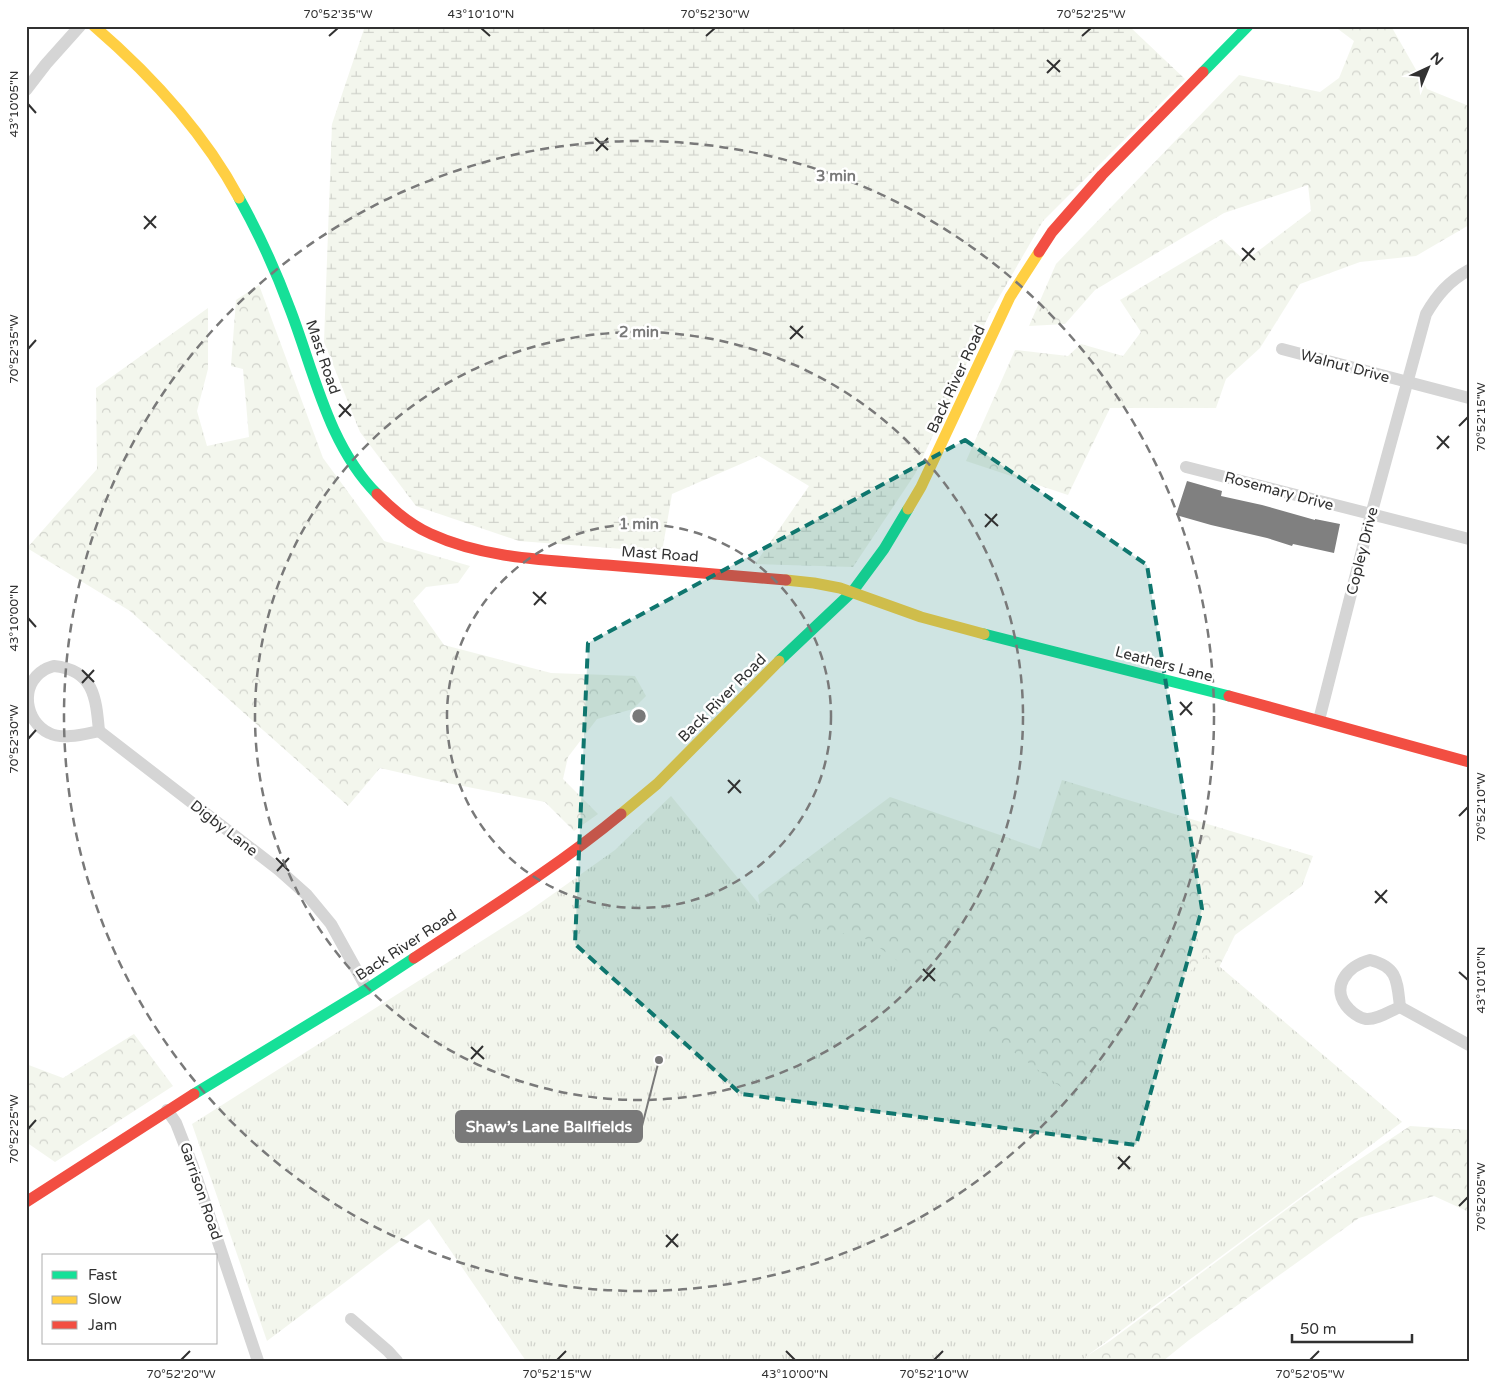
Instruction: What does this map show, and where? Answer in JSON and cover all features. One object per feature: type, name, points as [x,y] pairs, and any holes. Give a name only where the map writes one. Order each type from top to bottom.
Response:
[{"type":"street","points":[[26,90],[80,26]]},
{"type":"street","name":"Mast Road","points":[[94,26],[124,50],[190,121],[233,184],[289,305],[327,414],[344,448],[378,494],[406,520],[422,531],[458,546],[515,558],[775,579],[824,584],[853,591]]},
{"type":"street","name":"Back River Road","points":[[26,1202],[167,1110],[367,989],[560,860],[628,809],[657,784],[793,647],[853,591],[884,549],[921,487],[1010,297],[1052,232],[1102,175],[1248,26]]},
{"type":"street","name":"Copley Drive","points":[[1319,720],[1371,515],[1426,314],[1434,299],[1445,286],[1457,276],[1469,270]]},
{"type":"street","name":"Walnut Drive","points":[[1282,349],[1469,398]]},
{"type":"street","name":"Rosemary Drive","points":[[1186,467],[1469,539]]},
{"type":"street","name":"Leathers Lane","points":[[853,591],[901,611],[936,622],[1079,656],[1469,762]]},
{"type":"street","points":[[54,666],[68,667],[82,675],[91,689],[97,708],[99,731],[65,736],[50,734],[37,726],[29,711],[27,696],[32,682],[42,671],[54,666]]},
{"type":"street","name":"Digby Lane","points":[[99,731],[279,870],[307,895],[331,924],[367,989]]},
{"type":"street","points":[[1370,960],[1382,963],[1393,973],[1398,985],[1400,1007],[1378,1017],[1367,1019],[1355,1015],[1346,1006],[1340,992],[1342,979],[1358,962],[1370,960]]},
{"type":"street","points":[[1400,1007],[1469,1045]]},
{"type":"street","name":"Garrison Road","points":[[167,1110],[176,1123],[192,1164],[258,1361]]},
{"type":"street","points":[[351,1319],[397,1361]]},
{"type":"highlighted area","points":[[965,440],[1147,565],[1202,909],[1136,1145],[741,1094],[575,944],[588,643]]},
{"type":"green space","points":[[365,26],[1129,26],[1185,79],[1043,221],[990,313],[915,474],[853,567],[755,564],[809,486],[759,456],[672,494],[662,552],[519,541],[416,506],[360,432],[324,342],[332,124]]},
{"type":"green space","points":[[1334,26],[1391,26],[1427,89],[1469,106],[1469,225],[1416,256],[1360,262],[1300,284],[1260,348],[1226,379],[1216,408],[1110,408],[1068,495],[966,461],[1015,350],[1068,356],[1081,344],[1123,356],[1141,332],[1120,300],[1222,239],[1245,261],[1311,211],[1308,185],[1224,213],[1095,290],[1065,324],[1029,326],[1056,264],[1239,75],[1320,92],[1339,78],[1354,41]]},
{"type":"green space","points":[[259,285],[323,458],[384,541],[470,566],[458,583],[426,587],[413,601],[444,645],[551,673],[635,676],[646,696],[633,709],[597,719],[568,757],[563,779],[598,814],[574,831],[545,802],[380,768],[348,806],[130,611],[27,548],[97,469],[96,388],[208,308],[208,369],[197,411],[207,446],[249,437],[243,369],[231,366],[236,300]]},
{"type":"green space","points":[[1062,780],[1313,856],[1302,886],[1235,935],[1194,1018],[1048,1130],[768,945],[758,895],[890,797],[1040,849]]},
{"type":"green space","points":[[671,796],[767,914],[869,940],[944,995],[977,1025],[1072,1095],[1206,955],[1402,1122],[1080,1361],[526,1361],[429,1219],[267,1341],[192,1124],[529,911],[615,850]]},
{"type":"green space","points":[[134,1034],[173,1086],[55,1162],[26,1142],[26,1064],[63,1078]]},
{"type":"green space","points":[[1410,1126],[1469,1130],[1469,1212],[1434,1196],[1359,1218],[1189,1340],[1163,1361],[1079,1361],[1110,1341],[1306,1195]]},
{"type":"building","points":[[1187,481],[1222,491],[1221,496],[1315,520],[1340,524],[1334,553],[1293,544],[1292,546],[1176,515]]},
{"type":"traffic: fast","points":[[1203,72],[1248,26]]},
{"type":"traffic: fast","points":[[239,198],[279,281],[334,430],[360,475],[377,494]]},
{"type":"traffic: fast","points":[[779,661],[853,591],[884,549],[908,509]]},
{"type":"traffic: fast","points":[[984,634],[1229,696]]},
{"type":"traffic: fast","points":[[194,1094],[367,989],[414,958]]},
{"type":"traffic: slow","points":[[94,26],[156,85],[193,127],[225,173],[239,198]]},
{"type":"traffic: slow","points":[[908,509],[921,487],[1010,297],[1039,252]]},
{"type":"traffic: slow","points":[[786,580],[840,588],[921,617],[984,634]]},
{"type":"traffic: slow","points":[[621,814],[657,784],[779,661]]},
{"type":"traffic: jam","points":[[1039,252],[1052,232],[1102,175],[1203,72]]},
{"type":"traffic: jam","points":[[377,494],[402,517],[416,526],[473,549],[540,560],[786,580]]},
{"type":"traffic: jam","points":[[1229,696],[1469,762]]},
{"type":"traffic: jam","points":[[414,958],[546,871],[621,814]]},
{"type":"traffic: jam","points":[[26,1202],[194,1094]]},
{"type":"place","name":"Shaw’s Lane Ballfields","points":[[659,1060]]}]
